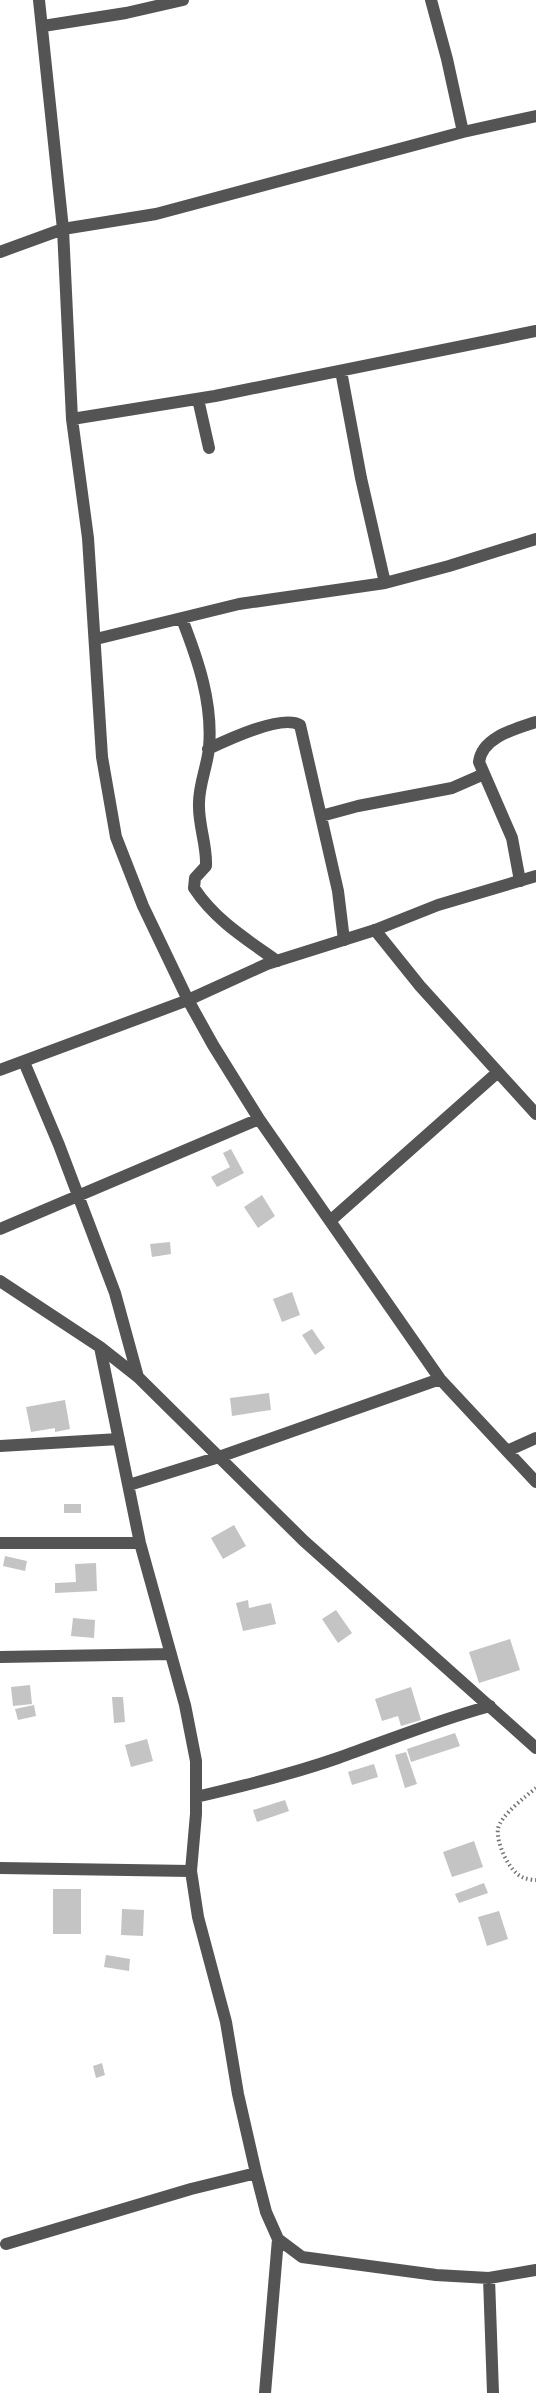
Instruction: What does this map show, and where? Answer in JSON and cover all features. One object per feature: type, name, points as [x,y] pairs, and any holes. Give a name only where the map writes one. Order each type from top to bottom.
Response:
[{"type":"street","points":[[39,0],[63,229],[72,419],[88,538],[102,757],[116,837],[143,906],[188,999],[213,1045],[259,1119],[440,1379],[536,1482]]},
{"type":"street","points":[[43,26],[126,13],[183,0]]},
{"type":"street","points":[[431,0],[463,132]]},
{"type":"street","points":[[0,252],[63,229],[156,214],[463,132],[536,116]]},
{"type":"street","points":[[72,419],[198,399],[536,330]]},
{"type":"street","points":[[341,371],[361,478],[385,583]]},
{"type":"street","points":[[198,399],[209,448]]},
{"type":"street","points":[[96,639],[239,604],[385,583],[536,539]]},
{"type":"street","points":[[182,618],[199,664],[209,720],[208,749],[198,802],[206,850],[206,866],[195,878],[194,888],[202,901],[228,927],[277,961]]},
{"type":"street","points":[[208,749],[264,727],[295,722],[303,730],[338,891],[344,940]]},
{"type":"street","points":[[520,881],[512,838],[479,762],[481,752],[492,740],[536,722]]},
{"type":"street","points":[[321,816],[452,788],[484,774]]},
{"type":"street","points":[[0,1070],[188,999],[277,961],[375,930],[438,905],[536,876]]},
{"type":"street","points":[[375,930],[420,986],[536,1114]]},
{"type":"street","points":[[24,1062],[115,1293],[138,1377]]},
{"type":"street","points":[[330,1221],[498,1072]]},
{"type":"street","points":[[0,1229],[259,1119]]},
{"type":"street","points":[[0,1281],[100,1347],[138,1377],[304,1541],[536,1748]]},
{"type":"street","points":[[100,1347],[140,1543],[185,1705],[196,1761],[191,1872],[198,1917],[226,2022],[238,2094],[256,2173],[266,2212],[278,2239],[292,2251],[311,2258],[436,2275],[489,2278],[536,2270]]},
{"type":"street","points":[[129,1485],[219,1457],[440,1379]]},
{"type":"street","points":[[507,1451],[536,1438]]},
{"type":"street","points":[[0,1446],[119,1439]]},
{"type":"street","points":[[0,1543],[140,1543]]},
{"type":"street","points":[[0,1657],[171,1654]]},
{"type":"street","points":[[196,1797],[255,1784],[336,1759],[444,1719],[490,1706]]},
{"type":"street","points":[[0,1868],[191,1872]]},
{"type":"street","points":[[6,2244],[191,2189],[256,2173]]},
{"type":"street","points":[[265,2393],[278,2239]]},
{"type":"street","points":[[489,2278],[493,2393]]},
{"type":"path","points":[[536,1788],[508,1813],[498,1828],[500,1841],[510,1867],[522,1877],[536,1880]]},
{"type":"building","points":[[231,1149],[244,1173],[217,1187],[211,1177],[230,1167],[223,1153]]},
{"type":"building","points":[[262,1195],[275,1216],[258,1228],[244,1207]]},
{"type":"building","points":[[170,1242],[171,1254],[152,1257],[150,1244]]},
{"type":"building","points":[[292,1292],[300,1315],[282,1322],[273,1299]]},
{"type":"building","points":[[312,1329],[325,1348],[315,1355],[302,1335]]},
{"type":"building","points":[[269,1393],[271,1410],[232,1416],[230,1398]]},
{"type":"building","points":[[65,1400],[70,1429],[55,1432],[55,1428],[31,1432],[26,1407]]},
{"type":"building","points":[[64,1504],[81,1504],[81,1513],[64,1513]]},
{"type":"building","points":[[234,1525],[246,1546],[223,1559],[211,1538]]},
{"type":"building","points":[[5,1556],[27,1561],[25,1571],[3,1566]]},
{"type":"building","points":[[96,1563],[97,1591],[55,1593],[55,1583],[76,1582],[75,1564]]},
{"type":"building","points":[[248,1600],[249,1608],[271,1603],[276,1624],[243,1631],[236,1603]]},
{"type":"building","points":[[336,1610],[352,1633],[338,1643],[322,1619]]},
{"type":"building","points":[[73,1618],[95,1620],[94,1638],[71,1636]]},
{"type":"building","points":[[510,1639],[520,1670],[479,1683],[469,1652]]},
{"type":"building","points":[[30,1685],[32,1704],[13,1706],[11,1687]]},
{"type":"building","points":[[411,1687],[421,1720],[401,1726],[398,1716],[382,1721],[375,1699]]},
{"type":"building","points":[[112,1697],[123,1697],[125,1722],[114,1723]]},
{"type":"building","points":[[34,1705],[36,1716],[18,1720],[15,1709]]},
{"type":"building","points":[[455,1733],[460,1746],[411,1762],[407,1749]]},
{"type":"building","points":[[147,1739],[153,1761],[131,1767],[125,1745]]},
{"type":"building","points":[[406,1752],[417,1784],[405,1788],[395,1755]]},
{"type":"building","points":[[374,1764],[378,1777],[352,1785],[348,1772]]},
{"type":"building","points":[[285,1800],[289,1811],[257,1822],[253,1810]]},
{"type":"building","points":[[474,1841],[483,1867],[452,1877],[443,1852]]},
{"type":"building","points":[[484,1883],[488,1893],[459,1903],[455,1894]]},
{"type":"building","points":[[53,1889],[81,1889],[81,1934],[53,1934]]},
{"type":"building","points":[[122,1909],[144,1910],[143,1936],[121,1935]]},
{"type":"building","points":[[499,1911],[508,1939],[487,1946],[478,1917]]},
{"type":"building","points":[[106,1955],[130,1959],[129,1971],[104,1967]]},
{"type":"building","points":[[102,2063],[105,2075],[96,2078],[93,2066]]}]
